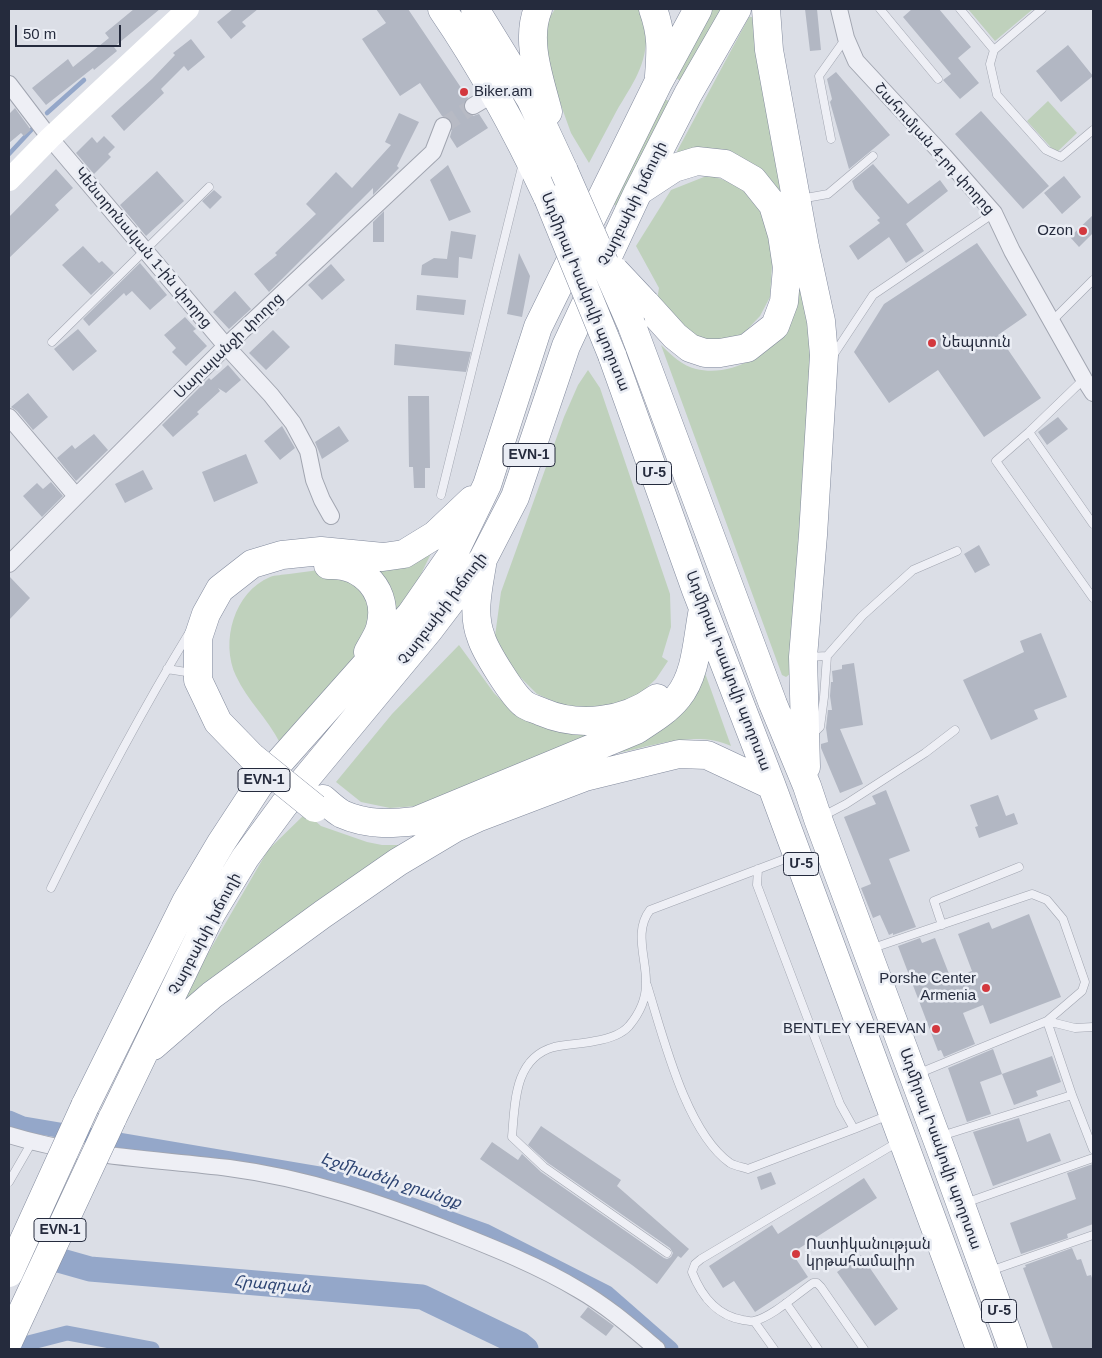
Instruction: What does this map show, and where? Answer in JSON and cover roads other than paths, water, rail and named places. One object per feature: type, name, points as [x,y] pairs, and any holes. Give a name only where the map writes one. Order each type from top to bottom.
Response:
[{"type":"highway","name":"Ադմիրալ Իսակովի պողոտա","points":[[442,9],[464,40],[484,100],[526,152],[548,198],[612,355],[699,600],[771,785],[980,1349]]},
{"type":"highway","name":"Ադմիրալ Իսակովի պողոտա","points":[[476,9],[531,100],[601,255],[639,315],[773,704],[807,786],[912,1076],[1014,1349]]},
{"type":"highway","points":[[538,9],[534,18],[532,34],[534,50],[561,164]]},
{"type":"highway","points":[[653,9],[657,20],[662,50],[659,81],[688,94]]},
{"type":"highway","name":"Չարբախի խճուղի","points":[[9,1273],[85,1106],[186,902],[221,843],[259,785],[411,614],[456,548],[487,485],[538,326],[659,81],[698,9]]},
{"type":"highway","name":"Չարբախի խճուղի","points":[[9,1340],[112,1119],[212,914],[246,858],[284,805],[423,638],[483,559],[515,497],[566,346],[638,192],[688,94],[737,9]]},
{"type":"highway","points":[[766,9],[769,50],[796,200],[821,321],[824,369],[815,657],[804,744],[807,786]]},
{"type":"highway","name":"Ադմիրալ Իսակովի պողոտա","points":[[638,192],[674,168],[697,160],[725,164],[753,180],[773,205],[782,235],[788,268],[784,302],[775,326],[747,348],[705,353],[690,348],[675,336],[639,315]]},
{"type":"highway","points":[[455,828],[419,834],[383,835],[365,833],[331,820],[319,804],[218,722],[198,680],[198,638],[206,614],[220,589],[252,564],[282,554],[321,551],[383,557],[404,554],[435,535],[487,485]]},
{"type":"highway","points":[[483,559],[476,602],[480,637],[501,675],[524,704],[552,716],[575,721],[594,721],[622,715],[646,706],[659,696],[676,673],[684,653],[699,600]]},
{"type":"highway","points":[[256,752],[230,722],[216,697],[208,672],[208,650],[212,628],[220,611],[242,585],[272,570],[338,564],[355,570],[371,581],[379,592],[382,603],[380,630],[350,684]]},
{"type":"highway","points":[[319,804],[362,820],[388,824],[416,821],[636,730],[654,718],[677,698],[688,681],[692,666],[699,600]]},
{"type":"highway","points":[[144,1054],[212,995],[258,961],[398,862],[455,828],[476,818],[585,777],[679,754],[707,755],[771,785]]},
{"type":"main road","points":[[9,180],[50,138],[188,9]]},
{"type":"street","name":"Շահումյան 4-րդ փողոց","points":[[840,9],[846,38],[856,61],[994,213],[1012,251],[1093,393]]},
{"type":"street","name":"Կենտրոնական 1-ին փողոց","points":[[9,84],[50,138],[293,423],[308,451],[314,480],[331,516]]},
{"type":"street","name":"Սարալանջի փողոց","points":[[9,564],[226,346],[433,152],[443,126]]},
{"type":"street","points":[[9,417],[76,496]]},
{"type":"street","points":[[9,1135],[32,1142],[138,1159],[230,1168],[284,1178],[389,1207],[480,1242],[579,1290],[622,1319],[657,1349]]},
{"type":"lane","points":[[880,9],[938,78]]},
{"type":"lane","points":[[960,9],[994,50]]},
{"type":"lane","points":[[1042,9],[994,50],[990,64],[997,95],[1046,150],[1061,157],[1093,130]]},
{"type":"lane","points":[[831,139],[819,76],[846,38]]},
{"type":"lane","points":[[441,495],[526,152]]},
{"type":"lane","points":[[796,200],[828,194],[873,156]]},
{"type":"lane","points":[[52,342],[209,187]]},
{"type":"lane","points":[[824,369],[873,295],[994,213]]},
{"type":"lane","points":[[1052,321],[1093,280]]},
{"type":"lane","points":[[1084,379],[996,461],[1093,598]]},
{"type":"lane","points":[[1029,432],[1093,524]]},
{"type":"lane","points":[[815,657],[913,570],[957,551]]},
{"type":"lane","points":[[51,888],[99,791],[167,669],[190,632],[206,614]]},
{"type":"lane","points":[[167,669],[186,672],[198,680]]},
{"type":"lane","points":[[818,819],[846,804],[891,773],[925,753],[955,730]]},
{"type":"lane","points":[[797,855],[650,910],[646,916],[642,927],[646,983],[685,1102],[716,1151],[732,1164],[748,1169],[893,1114]]},
{"type":"lane","points":[[942,925],[934,901],[1019,867]]},
{"type":"lane","points":[[758,869],[757,884],[840,1104],[854,1129]]},
{"type":"lane","points":[[866,950],[1032,894],[1047,900],[1063,918],[1085,982],[1082,991],[1047,1021],[912,1076]]},
{"type":"lane","points":[[646,983],[641,1006],[635,1019],[627,1028],[604,1040],[554,1047],[532,1059],[521,1076],[517,1089],[512,1137],[544,1167],[667,1253]]},
{"type":"lane","points":[[1047,1021],[1075,1028],[1093,1027]]},
{"type":"lane","points":[[1047,1021],[1093,1149]]},
{"type":"lane","points":[[936,1137],[1072,1094]]},
{"type":"lane","points":[[864,1349],[822,1287],[817,1283],[812,1284],[776,1310],[754,1321],[736,1319],[714,1308],[697,1286],[692,1272],[695,1264],[701,1259],[902,1140]]},
{"type":"lane","points":[[9,1182],[32,1142]]},
{"type":"lane","points":[[960,1204],[1093,1158]]},
{"type":"lane","points":[[985,1272],[1093,1234]]},
{"type":"lane","points":[[786,1303],[818,1349]]},
{"type":"lane","points":[[754,1321],[774,1349]]},
{"type":"waterway","points":[[47,113],[84,80]]},
{"type":"waterway","points":[[9,154],[35,126]]},
{"type":"waterway","name":"Էջմիածնի ջրանցք","points":[[9,1118],[23,1124],[331,1176],[485,1231],[607,1293],[671,1349]]},
{"type":"waterway","name":"Հրազդան","points":[[30,1252],[90,1269],[422,1297],[520,1344],[526,1349]]},
{"type":"waterway","points":[[9,1348],[67,1333],[152,1349]]},
{"type":"tunnel","points":[[443,126],[473,106]]},
{"type":"place","name":"Biker.am","points":[[464,92]]},
{"type":"place","name":"Ozon","points":[[1083,231]]},
{"type":"place","name":"Նեպտուն","points":[[932,343]]},
{"type":"place","name":"Porshe Center Armenia","points":[[986,988]]},
{"type":"place","name":"BENTLEY YEREVAN","points":[[936,1029]]},
{"type":"place","name":"Ոստիկանության կրթահամալիր","points":[[796,1254]]}]
